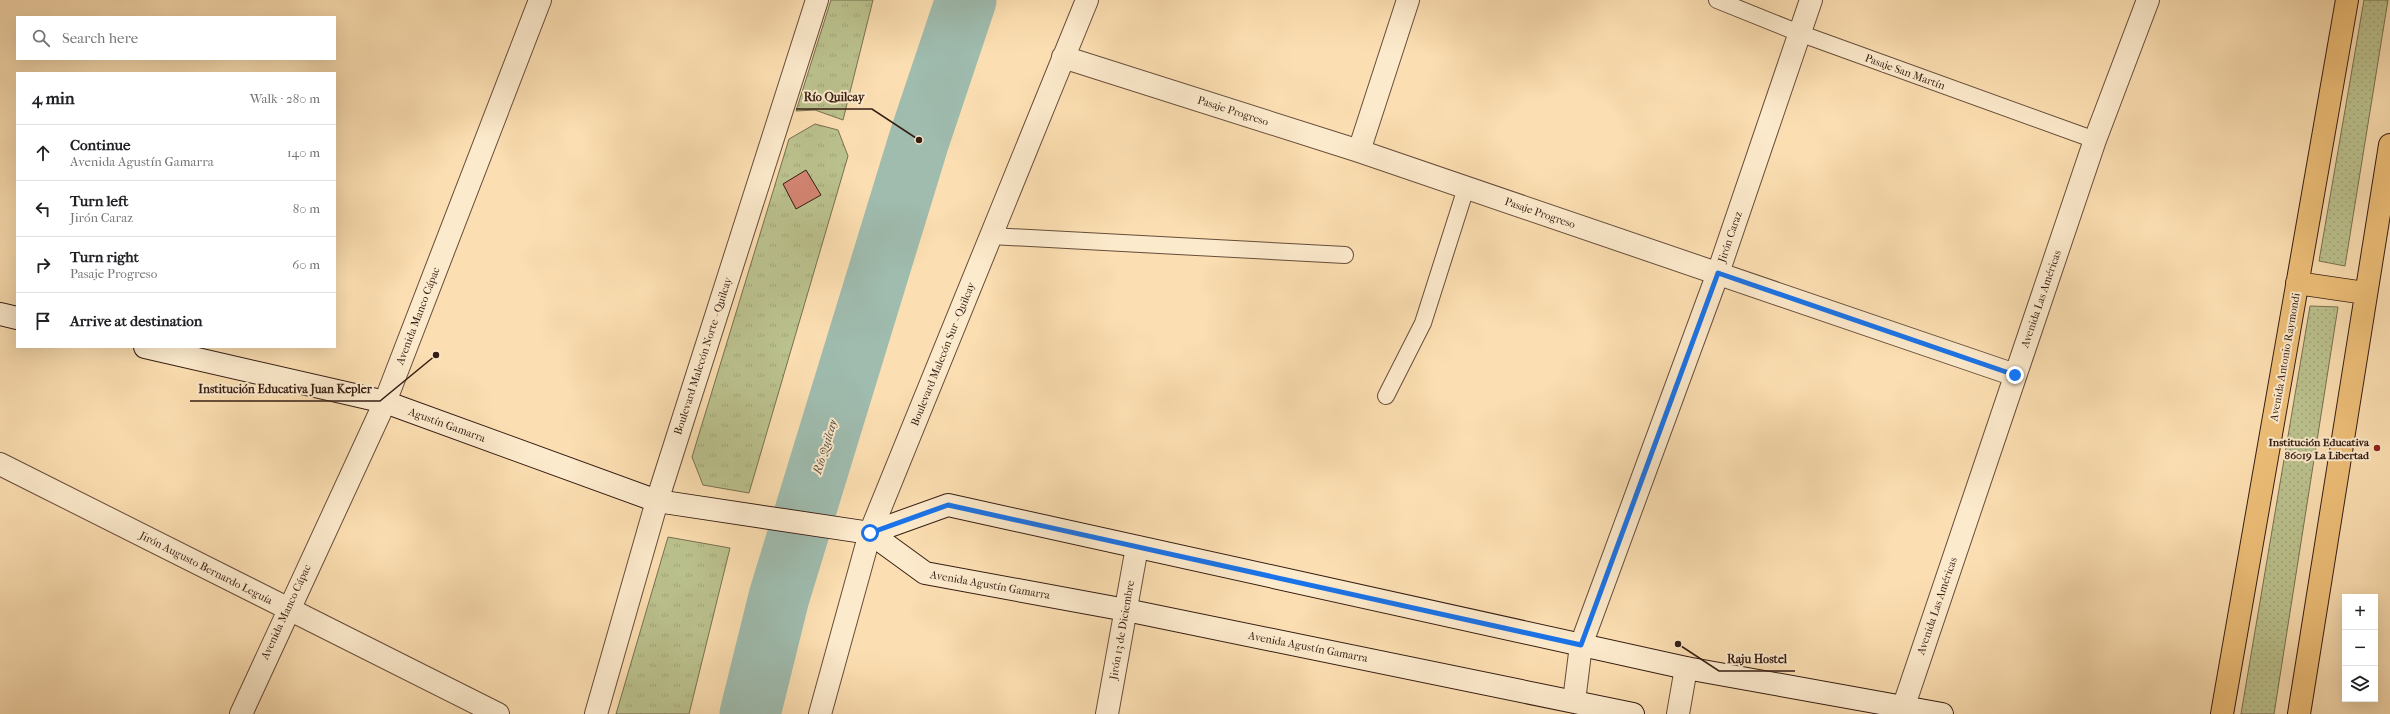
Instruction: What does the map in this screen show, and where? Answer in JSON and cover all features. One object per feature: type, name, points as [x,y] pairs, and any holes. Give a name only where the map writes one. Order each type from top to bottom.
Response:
[{"type":"main road","name":"Avenida Antonio Raymondi","points":[[2222,714],[2347,0]]},
{"type":"main road","points":[[2299,714],[2365,293],[2390,145]]},
{"type":"main road","points":[[2297,283],[2365,293]]},
{"type":"street","name":"Avenida Manco Cápac","points":[[241,714],[287,609],[385,402],[540,0]]},
{"type":"street","name":"Boulevard Malecón Norte - Quilcay","points":[[596,714],[657,501],[817,0]]},
{"type":"street","name":"Boulevard Malecón Sur - Quilcay","points":[[820,714],[870,533],[1087,0]]},
{"type":"street","points":[[1360,151],[1408,0]]},
{"type":"street","name":"Jirón Caraz","points":[[1574,701],[1581,645],[1718,273],[1811,0]]},
{"type":"street","name":"Avenida Las Américas","points":[[1902,710],[2094,140],[2148,0]]},
{"type":"street","name":"Pasaje Progreso","points":[[1063,56],[1360,151],[2015,375]]},
{"type":"street","points":[[0,314],[16,318]]},
{"type":"street","name":"Agustín Gamarra","points":[[149,348],[385,402],[657,501],[840,530],[870,533]]},
{"type":"street","name":"Jirón Augusto Bernardo Leguía","points":[[0,464],[498,714]]},
{"type":"street","points":[[870,533],[948,505],[1686,668],[1902,710],[1942,714]]},
{"type":"street","name":"Avenida Agustín Gamarra","points":[[870,533],[925,573],[1126,610],[1633,714]]},
{"type":"street","name":"Jirón 13 de Diciembre","points":[[1107,714],[1137,547]]},
{"type":"street","points":[[1678,714],[1686,668]]},
{"type":"lane","name":"Pasaje San Martín","points":[[1718,0],[1799,33],[2094,140]]},
{"type":"lane","points":[[1386,396],[1423,322],[1466,188]]},
{"type":"lane","points":[[991,236],[1344,256]]},
{"type":"green space","points":[[831,0],[873,0],[843,120],[815,110],[796,111]]},
{"type":"green space","points":[[2364,0],[2388,0],[2345,266],[2319,261]]},
{"type":"green space","points":[[815,124],[838,130],[848,156],[749,493],[703,485],[692,457],[789,139]]},
{"type":"green space","points":[[2310,306],[2338,307],[2274,714],[2241,714]]},
{"type":"green space","points":[[668,537],[730,548],[689,714],[616,714]]},
{"type":"building","points":[[806,170],[821,195],[796,209],[783,184]]},
{"type":"waterway","name":"Río Quilcay","points":[[750,714],[779,597],[919,140],[966,0]]},
{"type":"place","name":"Río Quilcay","points":[[919,140]]},
{"type":"place","name":"Institución Educativa Juan Kepler","points":[[436,355]]},
{"type":"place","name":"Institución Educativa 86019 La Libertad","points":[[2377,448]]},
{"type":"place","name":"Raju Hostel","points":[[1678,644]]},
{"type":"route","points":[[870,533],[948,505],[1581,645],[1718,273],[2015,375]]}]
